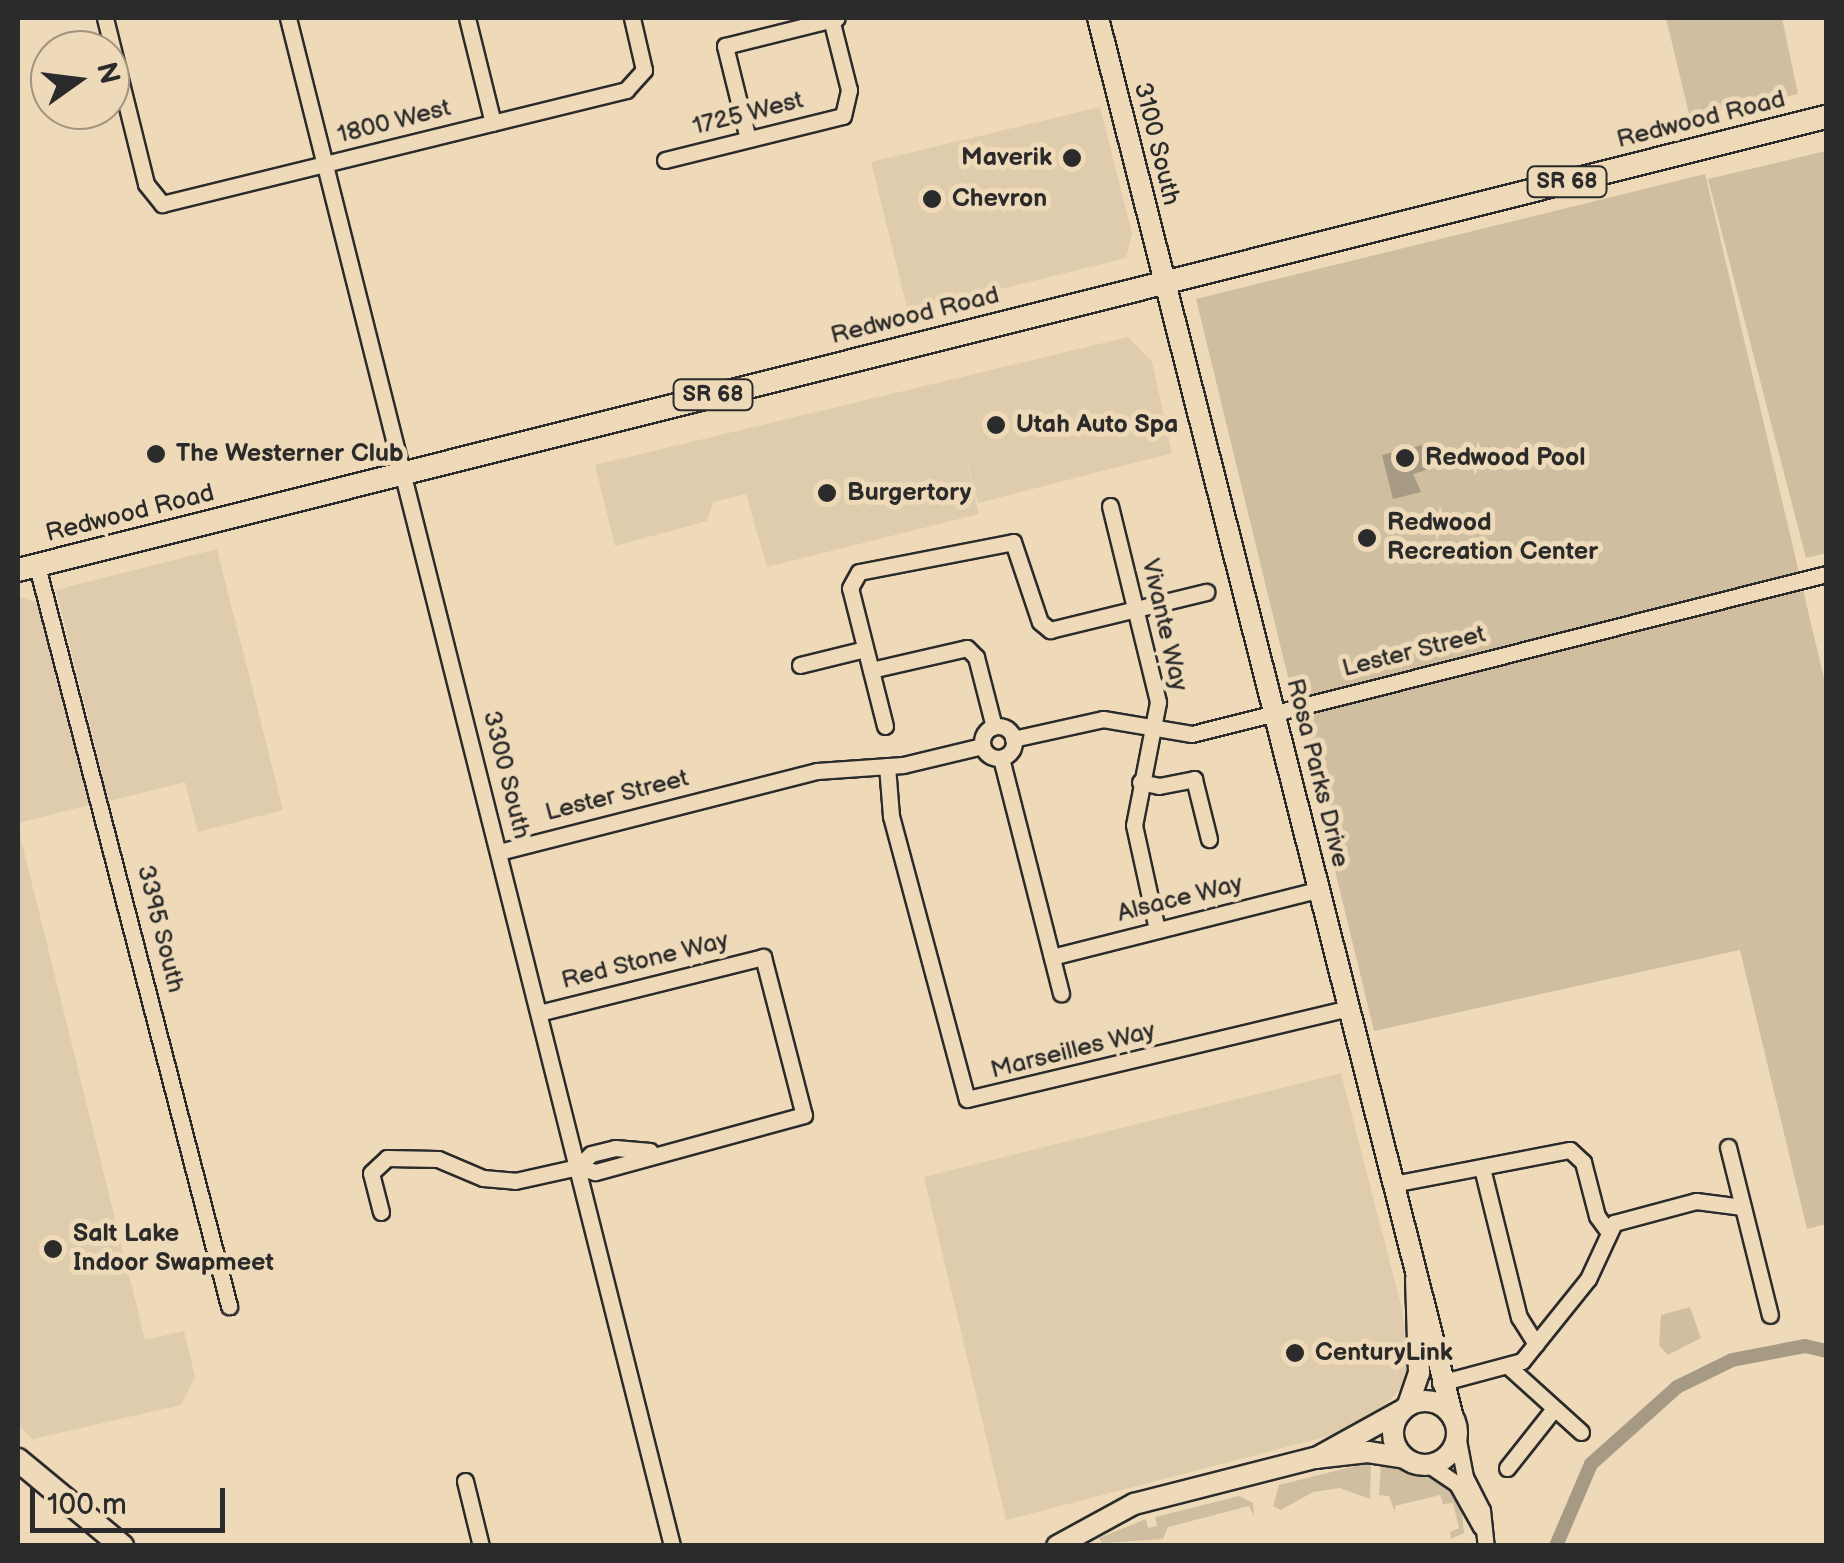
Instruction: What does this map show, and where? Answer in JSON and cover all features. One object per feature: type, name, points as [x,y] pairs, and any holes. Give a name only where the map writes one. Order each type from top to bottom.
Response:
[{"type":"main road","name":"Redwood Road","points":[[27,568],[1826,117]]},
{"type":"main road","points":[[18,1460],[122,1546]]},
{"type":"street","name":"1800 West","points":[[105,18],[156,203],[493,123],[640,81],[644,64],[632,18]]},
{"type":"street","name":"3300 South","points":[[288,18],[672,1546]]},
{"type":"street","points":[[467,18],[493,123]]},
{"type":"street","points":[[748,139],[725,46],[834,18]]},
{"type":"street","name":"1725 West","points":[[665,160],[843,116],[849,90],[834,18]]},
{"type":"street","name":"3100 South","points":[[1098,18],[1164,282]]},
{"type":"street","name":"Rosa Parks Drive","points":[[1164,282],[1276,712],[1416,1277],[1419,1373],[1404,1408]]},
{"type":"street","name":"Vivante Way","points":[[1110,506],[1158,702],[1140,782],[1134,837],[1157,930]]},
{"type":"street","points":[[885,726],[852,577],[912,558],[939,558],[1009,541],[1020,550],[1046,629],[1206,592]]},
{"type":"street","name":"3395 South","points":[[27,568],[229,1306]]},
{"type":"street","name":"Lester Street","points":[[1013,739],[1103,718],[1152,730],[1192,734],[1826,574]]},
{"type":"street","points":[[800,665],[865,649]]},
{"type":"street","points":[[870,670],[971,650],[994,727],[1013,739],[1002,758],[1061,993]]},
{"type":"street","points":[[994,727],[982,746],[1002,758]]},
{"type":"street","name":"Lester Street","points":[[499,852],[817,771],[887,766],[982,746]]},
{"type":"street","name":"Marseilles Way","points":[[887,766],[891,816],[967,1099],[1350,1008]]},
{"type":"street","points":[[1140,782],[1159,786],[1194,779],[1209,839]]},
{"type":"street","name":"Alsace Way","points":[[1052,957],[1320,889]]},
{"type":"street","name":"Red Stone Way","points":[[540,1013],[763,957],[804,1116],[659,1151],[614,1148],[591,1154],[578,1167]]},
{"type":"street","points":[[1728,1147],[1770,1315]]},
{"type":"street","points":[[1393,1184],[1576,1152],[1607,1230],[1588,1278],[1536,1344],[1509,1367],[1440,1383]]},
{"type":"street","points":[[382,1212],[371,1173],[387,1158],[438,1159],[483,1178],[515,1181],[578,1167]]},
{"type":"street","points":[[1482,1168],[1519,1317],[1536,1344]]},
{"type":"street","points":[[1607,1230],[1690,1202],[1743,1207]]},
{"type":"street","name":"Rosa Parks Drive","points":[[1416,1277],[1428,1301],[1440,1383],[1455,1426],[1465,1477],[1482,1510],[1481,1526]]},
{"type":"street","points":[[1509,1367],[1581,1432]]},
{"type":"street","points":[[1058,1546],[1115,1511],[1315,1458],[1368,1452],[1429,1465],[1451,1452],[1455,1426],[1434,1402],[1404,1408],[1315,1458]]},
{"type":"street","points":[[1404,1408],[1392,1435],[1404,1458]]},
{"type":"street","points":[[1507,1468],[1553,1410]]},
{"type":"street","name":"Rosa Parks Drive","points":[[1429,1465],[1457,1484],[1481,1526],[1486,1546]]},
{"type":"street","points":[[465,1480],[481,1546]]},
{"type":"shaded area","points":[[1666,18],[1782,18],[1798,94],[1690,118]]},
{"type":"shaded area","points":[[1100,107],[1132,233],[1126,258],[908,312],[871,162]]},
{"type":"shaded area","points":[[1826,151],[1826,553],[1806,558],[1708,179]]},
{"type":"shaded area","points":[[1705,174],[1826,687],[1826,1224],[1807,1229],[1740,950],[1374,1031],[1196,299]]},
{"type":"shaded area","points":[[1128,337],[1152,362],[1172,453],[978,503],[964,451],[979,514],[767,567],[746,494],[713,502],[707,521],[615,546],[595,465]]},
{"type":"shaded area","points":[[1430,443],[1436,467],[1413,474],[1421,492],[1393,499],[1382,455]]},
{"type":"shaded area","points":[[217,549],[283,810],[198,832],[185,782],[109,801],[56,590]]},
{"type":"shaded area","points":[[18,596],[37,603],[89,805],[18,823]]},
{"type":"shaded area","points":[[18,827],[145,1340],[184,1331],[195,1377],[181,1405],[33,1439],[18,1425]]},
{"type":"shaded area","points":[[1341,1073],[1402,1309],[1409,1363],[1404,1385],[1380,1411],[1344,1432],[1006,1520],[924,1177]]},
{"type":"shaded area","points":[[1690,1307],[1701,1338],[1668,1355],[1659,1345],[1661,1315]]},
{"type":"shaded area","points":[[1371,1462],[1370,1499],[1340,1488],[1313,1492],[1281,1510],[1273,1506],[1279,1485]]},
{"type":"shaded area","points":[[1381,1464],[1447,1482],[1461,1502],[1464,1533],[1451,1539],[1450,1532],[1459,1528],[1453,1503],[1443,1504],[1440,1495],[1395,1506],[1395,1513],[1389,1496],[1379,1495]]},
{"type":"shaded area","points":[[1239,1496],[1253,1503],[1254,1516],[1249,1506],[1168,1527],[1163,1539],[1102,1543],[1099,1538],[1146,1519],[1148,1528],[1157,1526],[1155,1517]]},
{"type":"waterway","points":[[1556,1546],[1591,1464],[1677,1387],[1732,1360],[1805,1346],[1826,1351]]},
{"type":"place","name":"Maverik","points":[[1072,158]]},
{"type":"place","name":"Chevron","points":[[932,199]]},
{"type":"place","name":"Utah Auto Spa","points":[[996,425]]},
{"type":"place","name":"The Westerner Club","points":[[156,454]]},
{"type":"place","name":"Redwood Pool","points":[[1405,458]]},
{"type":"place","name":"Burgertory","points":[[827,493]]},
{"type":"place","name":"Redwood Recreation Center","points":[[1367,538]]},
{"type":"place","name":"Salt Lake Indoor Swapmeet","points":[[53,1249]]},
{"type":"place","name":"CenturyLink","points":[[1295,1353]]}]
